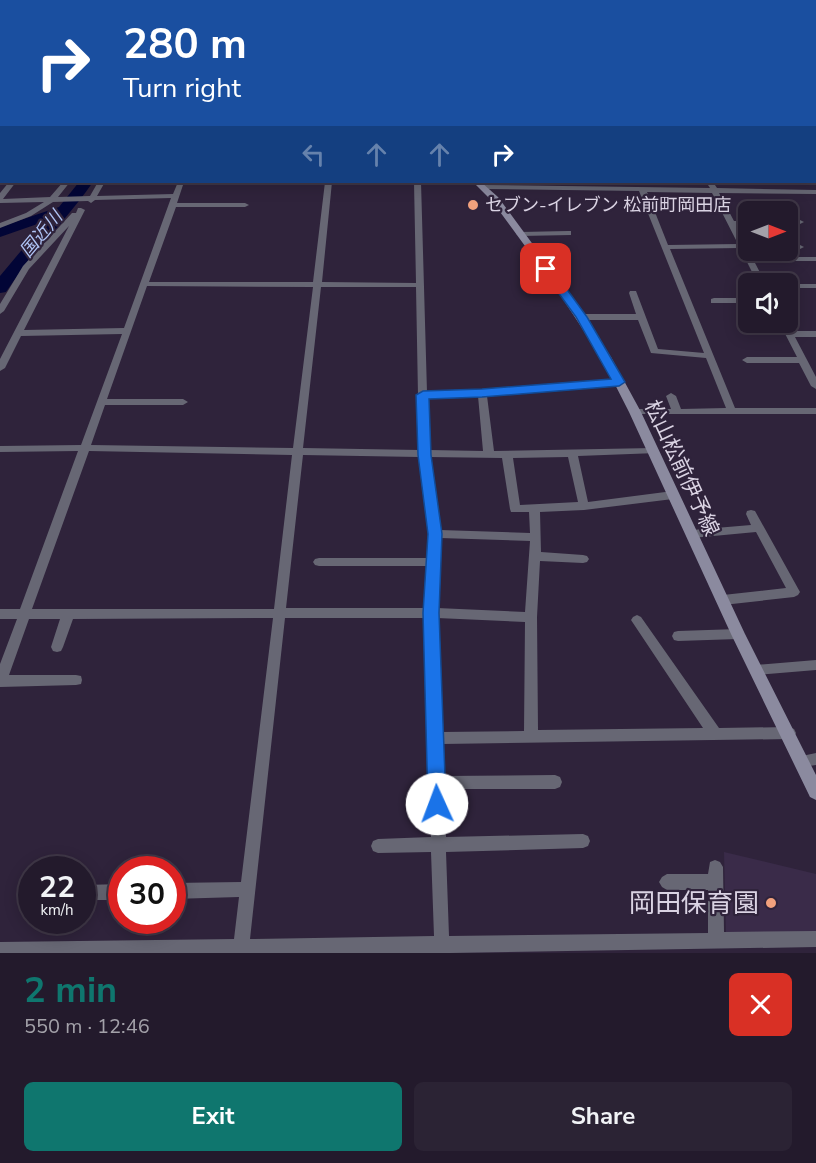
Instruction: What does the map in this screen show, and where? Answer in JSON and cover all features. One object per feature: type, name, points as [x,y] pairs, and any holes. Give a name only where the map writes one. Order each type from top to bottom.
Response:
[{"type":"main road","name":"松山松前伊予線","points":[[481,184],[581,317],[619,382],[756,670],[789,733],[809,760],[816,792]]},
{"type":"street","points":[[0,200],[11,183]]},
{"type":"street","points":[[0,226],[34,213],[55,200],[65,183]]},
{"type":"street","points":[[0,311],[26,268],[81,210],[100,183]]},
{"type":"street","points":[[76,680],[0,682],[181,183]]},
{"type":"street","points":[[240,950],[329,183]]},
{"type":"street","points":[[418,183],[424,455],[435,534],[431,613],[442,948]]},
{"type":"street","points":[[710,183],[738,234]]},
{"type":"street","points":[[481,184],[816,191]]},
{"type":"street","points":[[642,189],[732,412]]},
{"type":"street","points":[[0,200],[92,197],[245,205]]},
{"type":"street","points":[[0,368],[81,210]]},
{"type":"street","points":[[731,223],[738,223]]},
{"type":"street","points":[[520,234],[568,233]]},
{"type":"street","points":[[666,247],[738,246]]},
{"type":"street","points":[[798,259],[816,259]]},
{"type":"street","points":[[144,284],[420,285]]},
{"type":"street","points":[[798,286],[816,286]]},
{"type":"street","points":[[633,293],[654,351],[710,356]]},
{"type":"street","points":[[714,301],[738,301]]},
{"type":"street","points":[[581,317],[642,317]]},
{"type":"street","points":[[18,333],[127,332]]},
{"type":"street","points":[[816,334],[789,334],[816,386]]},
{"type":"street","points":[[747,360],[802,360]]},
{"type":"street","points":[[423,395],[482,393],[619,382]]},
{"type":"street","points":[[482,393],[489,455]]},
{"type":"street","points":[[671,396],[677,412]]},
{"type":"street","points":[[101,402],[183,402]]},
{"type":"street","points":[[635,412],[816,411]]},
{"type":"street","points":[[0,449],[84,448],[424,455],[653,451]]},
{"type":"street","points":[[572,453],[584,506]]},
{"type":"street","points":[[507,455],[515,509],[584,506],[674,495]]},
{"type":"street","points":[[531,735],[531,617],[536,537],[534,509]]},
{"type":"street","points":[[723,600],[794,592],[751,514]]},
{"type":"street","points":[[692,534],[759,528]]},
{"type":"street","points":[[435,534],[536,537]]},
{"type":"street","points":[[535,556],[583,559]]},
{"type":"street","points":[[319,562],[435,562]]},
{"type":"street","points":[[0,614],[431,613],[531,617]]},
{"type":"street","points":[[57,646],[68,614]]},
{"type":"street","points":[[637,620],[715,734]]},
{"type":"street","points":[[678,636],[738,634]]},
{"type":"street","points":[[756,670],[816,664]]},
{"type":"street","points":[[435,738],[789,733]]},
{"type":"street","points":[[436,783],[555,782]]},
{"type":"street","points":[[378,846],[583,841]]},
{"type":"street","points":[[667,882],[715,874],[720,945]]},
{"type":"street","points":[[186,891],[248,889]]},
{"type":"street","points":[[0,950],[720,945],[816,939]]},
{"type":"shaded area","name":"岡田保育園","points":[[724,852],[816,874],[816,932],[726,933]]},
{"type":"waterway","name":"国近川","points":[[0,288],[20,260],[85,183]]},
{"type":"waterway","points":[[0,232],[61,211]]},
{"type":"place","name":"セブン-イレブン 松前町岡田店","points":[[473,205]]},
{"type":"place","name":"岡田保育園","points":[[771,903]]},
{"type":"route","points":[[437,804],[431,613],[435,534],[424,455],[423,395],[482,393],[619,382],[581,317],[546,269]]}]
